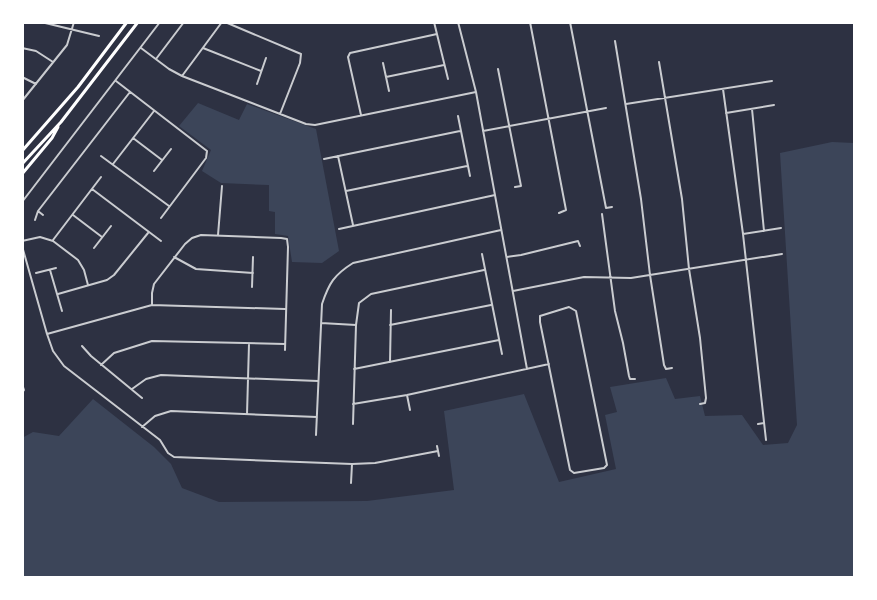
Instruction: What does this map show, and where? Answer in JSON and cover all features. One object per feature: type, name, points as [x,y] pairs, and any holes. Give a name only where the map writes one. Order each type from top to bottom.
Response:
[{"type":"highway","points":[[22,151],[78,87],[127,22]]},
{"type":"highway","points":[[22,164],[61,122],[138,22]]},
{"type":"highway","points":[[22,174],[52,138],[61,122]]},
{"type":"street","points":[[41,22],[99,36]]},
{"type":"street","points":[[22,101],[67,45],[74,22]]},
{"type":"street","points":[[22,202],[160,22]]},
{"type":"street","points":[[156,60],[184,22]]},
{"type":"street","points":[[182,76],[224,22],[301,54],[300,63],[280,114]]},
{"type":"street","points":[[434,22],[448,79]]},
{"type":"street","points":[[458,22],[476,92],[527,370]]},
{"type":"street","points":[[530,22],[566,210],[560,213]]},
{"type":"street","points":[[570,22],[606,208],[612,207]]},
{"type":"street","points":[[361,116],[348,57],[350,53],[436,34]]},
{"type":"street","points":[[615,41],[641,200],[664,365],[666,369],[672,368]]},
{"type":"street","points":[[22,48],[36,51],[53,62]]},
{"type":"street","points":[[141,48],[169,69],[182,76],[306,124],[315,125],[476,92]]},
{"type":"street","points":[[203,48],[261,71]]},
{"type":"street","points":[[257,84],[266,58]]},
{"type":"street","points":[[659,62],[682,199],[689,269],[700,338],[706,398],[705,403],[700,404]]},
{"type":"street","points":[[383,63],[389,91]]},
{"type":"street","points":[[386,77],[444,65]]},
{"type":"street","points":[[498,69],[520,186],[515,187]]},
{"type":"street","points":[[22,77],[36,84]]},
{"type":"street","points":[[116,81],[207,151],[208,154],[161,218]]},
{"type":"street","points":[[626,104],[772,81]]},
{"type":"street","points":[[723,89],[743,234],[766,440]]},
{"type":"street","points":[[35,220],[38,211],[130,92]]},
{"type":"street","points":[[726,113],[774,105]]},
{"type":"street","points":[[483,132],[606,108]]},
{"type":"street","points":[[752,109],[764,231]]},
{"type":"street","points":[[113,164],[154,111]]},
{"type":"street","points":[[458,116],[470,176]]},
{"type":"street","points":[[324,159],[460,131]]},
{"type":"street","points":[[133,138],[162,160]]},
{"type":"street","points":[[154,171],[171,149]]},
{"type":"street","points":[[101,156],[169,206]]},
{"type":"street","points":[[338,156],[353,225]]},
{"type":"street","points":[[346,191],[467,166]]},
{"type":"street","points":[[53,241],[101,177]]},
{"type":"street","points":[[218,236],[222,186]]},
{"type":"street","points":[[92,189],[161,241]]},
{"type":"street","points":[[339,229],[495,196]]},
{"type":"street","points":[[38,211],[43,215]]},
{"type":"street","points":[[602,214],[614,311],[623,343],[629,376],[630,379],[635,379]]},
{"type":"street","points":[[73,215],[102,237]]},
{"type":"street","points":[[94,248],[111,226]]},
{"type":"street","points":[[743,234],[781,228]]},
{"type":"street","points":[[316,435],[322,304],[328,286],[338,273],[353,263],[501,230]]},
{"type":"street","points":[[58,294],[107,280],[114,276],[148,233]]},
{"type":"street","points":[[152,305],[154,284],[174,257],[192,238],[200,235],[281,238],[287,240],[285,350]]},
{"type":"street","points":[[22,241],[40,236],[53,241],[78,260],[84,270],[88,285]]},
{"type":"street","points":[[506,257],[578,241],[580,246]]},
{"type":"street","points":[[22,246],[53,351],[64,366],[160,440],[168,453],[174,457],[352,464],[375,463],[438,450]]},
{"type":"street","points":[[482,254],[502,354]]},
{"type":"street","points":[[512,291],[576,278],[610,276],[632,278],[782,254]]},
{"type":"street","points":[[252,287],[253,256]]},
{"type":"street","points":[[174,257],[196,269],[253,273]]},
{"type":"street","points":[[36,274],[56,268]]},
{"type":"street","points":[[50,270],[62,311]]},
{"type":"street","points":[[352,424],[356,325],[359,303],[371,294],[484,270]]},
{"type":"street","points":[[47,334],[152,305],[286,309]]},
{"type":"street","points":[[390,325],[491,305]]},
{"type":"street","points":[[569,307],[576,311],[607,465],[604,468],[574,473],[570,470],[549,364],[540,316],[569,307]]},
{"type":"street","points":[[390,362],[391,310]]},
{"type":"street","points":[[321,323],[356,325]]},
{"type":"street","points":[[354,369],[499,340]]},
{"type":"street","points":[[101,365],[114,353],[152,341],[285,344]]},
{"type":"street","points":[[247,414],[249,343]]},
{"type":"street","points":[[82,346],[90,356],[142,398]]},
{"type":"street","points":[[353,404],[407,395],[549,364]]},
{"type":"street","points":[[132,389],[146,379],[161,375],[318,381]]},
{"type":"street","points":[[22,384],[24,390],[22,393]]},
{"type":"street","points":[[407,395],[410,410]]},
{"type":"street","points":[[142,427],[155,416],[171,411],[317,417]]},
{"type":"street","points":[[758,424],[764,423]]},
{"type":"street","points":[[437,446],[439,456]]},
{"type":"street","points":[[351,483],[352,464]]},
{"type":"shaded area","points":[[198,103],[239,120],[247,104],[316,129],[339,251],[322,263],[292,262],[288,236],[275,234],[275,212],[269,211],[269,185],[221,183],[202,171],[211,150],[179,126]]},
{"type":"shaded area","points":[[832,142],[854,143],[854,577],[23,577],[22,438],[33,432],[59,436],[93,399],[154,447],[171,464],[182,488],[219,502],[367,501],[454,490],[444,411],[524,394],[559,482],[616,469],[605,415],[617,412],[610,387],[666,378],[675,399],[700,396],[705,416],[742,415],[763,445],[788,443],[797,425],[780,153]]}]
